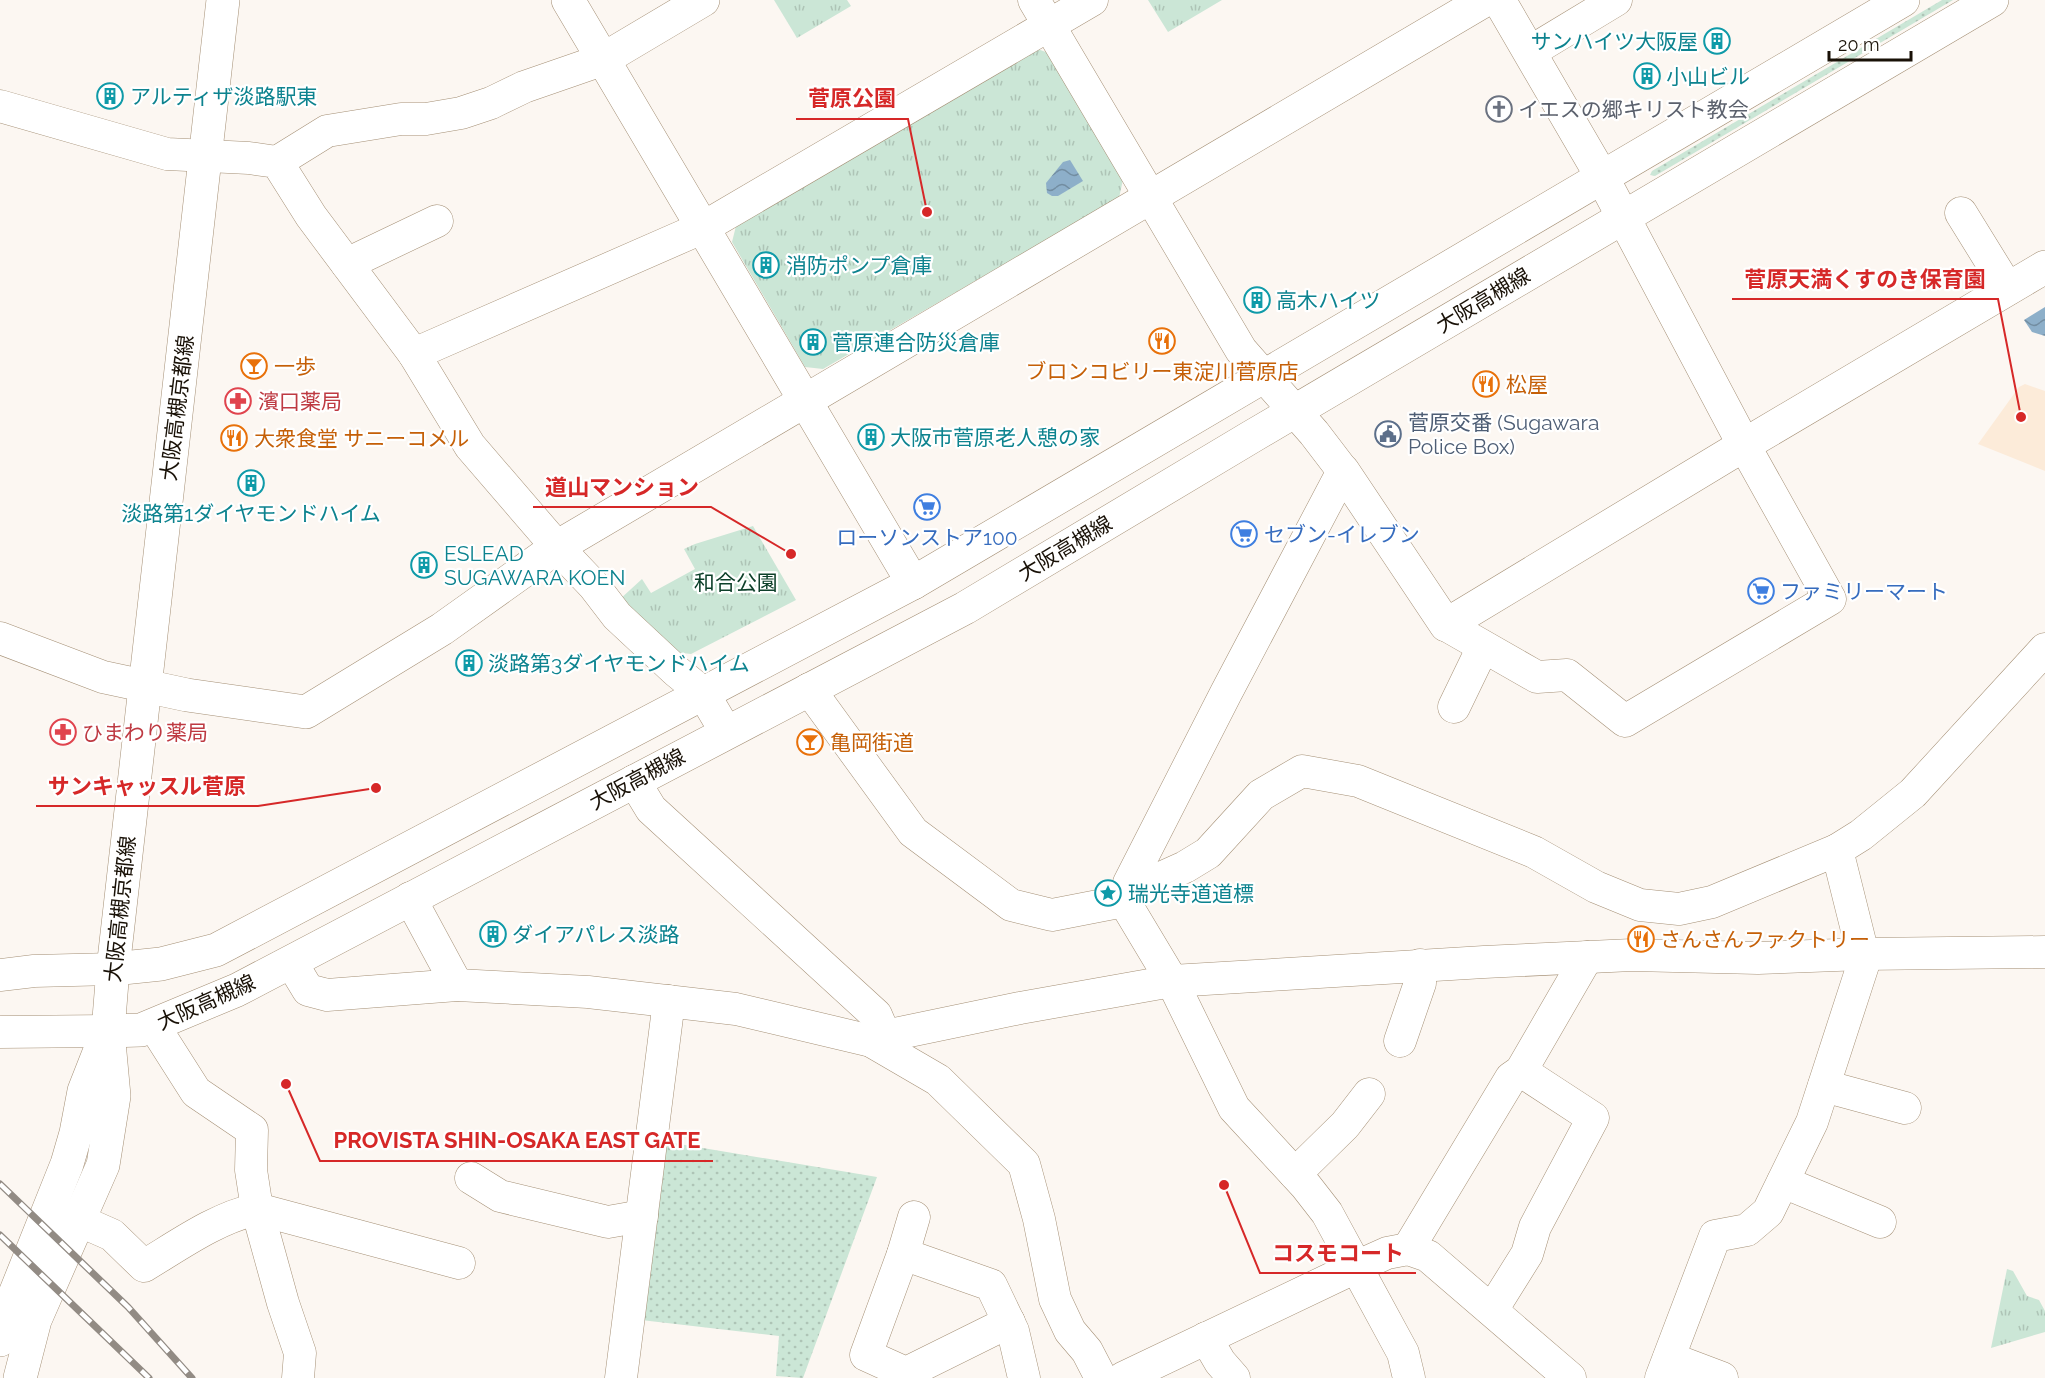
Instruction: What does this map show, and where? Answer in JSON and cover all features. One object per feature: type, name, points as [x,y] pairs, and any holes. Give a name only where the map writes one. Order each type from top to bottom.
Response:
[{"type":"main road","name":"大阪高槻京都線","points":[[20,1378],[35,1320],[103,1165],[114,1096],[108,1031],[113,969],[223,0]]},
{"type":"main road","points":[[568,0],[602,60],[704,226],[913,583]]},
{"type":"main road","points":[[602,60],[703,0]]},
{"type":"main road","points":[[145,686],[187,695],[306,712],[442,629],[557,547],[804,399],[1485,0]]},
{"type":"main road","points":[[1499,0],[1602,177],[1744,445]]},
{"type":"main road","name":"大阪高槻線","points":[[113,969],[161,964],[216,950],[913,583],[1903,0]]},
{"type":"main road","name":"大阪高槻線","points":[[108,1031],[141,1030],[237,990],[965,608],[1992,0]]},
{"type":"main road","points":[[1343,471],[1446,625],[2045,267]]},
{"type":"main road","name":"大阪高槻京都線","points":[[0,1340],[6,1296],[67,1164],[84,1091],[108,1031]]},
{"type":"street","points":[[414,354],[704,226],[1041,13],[1092,0]]},
{"type":"street","points":[[1530,52],[1616,0]]},
{"type":"street","points":[[1041,13],[1241,350],[1295,411],[1343,471],[1129,883],[1124,901],[1172,981],[1234,1108],[1295,1174],[1327,1213],[1358,1266],[1403,1353],[1409,1378]]},
{"type":"street","points":[[0,106],[167,154],[249,158],[277,162],[327,131],[401,119],[426,119],[461,113],[491,103],[524,87],[602,60]]},
{"type":"street","points":[[277,162],[312,216],[414,354],[470,446],[557,547],[594,586],[617,616],[703,693],[726,732]]},
{"type":"street","points":[[1961,213],[2008,289]]},
{"type":"street","points":[[347,264],[436,221]]},
{"type":"street","points":[[1446,625],[1537,677],[1567,675],[1625,720],[1830,599],[1744,445]]},
{"type":"street","points":[[0,638],[103,677],[145,686]]},
{"type":"street","points":[[1454,707],[1483,647]]},
{"type":"street","points":[[809,689],[913,832],[1011,905],[1052,915],[1124,901],[1145,885],[1185,867],[1208,853],[1261,795],[1302,771],[1358,781],[1534,852],[1596,887],[1640,905],[1678,909],[1712,902],[1837,850],[1861,834],[1913,793],[2045,649]]},
{"type":"street","points":[[634,781],[651,809],[876,1015],[878,1039]]},
{"type":"street","points":[[1722,1378],[1665,1368],[1715,1236],[1747,1230],[1768,1212],[1812,1122],[1824,1086],[1863,965],[1863,954],[1837,850]]},
{"type":"street","points":[[410,898],[457,985]]},
{"type":"street","points":[[878,1039],[1020,1008],[1172,981],[1420,965],[1632,955],[1758,958],[1863,954],[2045,952]]},
{"type":"street","points":[[1408,1249],[1511,1078],[1521,1071],[1587,957]]},
{"type":"street","points":[[291,962],[308,990],[327,995],[457,985],[588,992],[736,1009],[878,1039],[938,1080],[1024,1164],[1040,1219],[1055,1299],[1070,1331],[1087,1351],[1101,1378]]},
{"type":"street","points":[[1400,1041],[1420,983],[1420,965]]},
{"type":"street","points":[[0,975],[34,971],[113,969]]},
{"type":"street","points":[[621,1378],[669,1001]]},
{"type":"street","points":[[153,1026],[196,1092],[252,1130],[250,1170],[256,1209],[300,1353],[298,1378]]},
{"type":"street","points":[[0,1032],[108,1031]]},
{"type":"street","points":[[1492,1310],[1527,1254],[1535,1227],[1593,1118],[1521,1071]]},
{"type":"street","points":[[1824,1086],[1905,1108]]},
{"type":"street","points":[[1295,1174],[1345,1125],[1369,1094]]},
{"type":"street","points":[[471,1178],[500,1196],[608,1222],[642,1216]]},
{"type":"street","points":[[1783,1182],[1880,1221]]},
{"type":"street","points":[[78,1220],[112,1235],[144,1266],[206,1230],[246,1211],[256,1209],[459,1263]]},
{"type":"street","points":[[914,1217],[866,1355],[906,1373],[1009,1322]]},
{"type":"street","points":[[1124,1378],[1358,1266],[1387,1253],[1408,1249],[1428,1257],[1570,1378]]},
{"type":"street","points":[[903,1254],[991,1285],[1013,1331],[1024,1378]]},
{"type":"street","points":[[1206,1338],[1220,1362],[1234,1378]]},
{"type":"shaded area","points":[[2025,384],[2045,391],[2045,471],[1978,444],[2019,387]]},
{"type":"green space","points":[[774,0],[847,0],[851,6],[797,38]]},
{"type":"green space","points":[[1148,0],[1222,0],[1168,32]]},
{"type":"green space","points":[[1942,0],[1953,0],[1655,176],[1650,175],[1652,171]]},
{"type":"green space","points":[[1032,47],[1054,55],[1124,175],[1119,198],[823,369],[805,367],[732,242],[736,226]]},
{"type":"green space","name":"和合公園","points":[[753,526],[796,600],[691,654],[674,652],[619,600],[642,579],[651,593],[695,569],[684,549]]},
{"type":"green space","points":[[661,1141],[877,1177],[803,1378],[776,1376],[779,1336],[641,1320]]},
{"type":"green space","points":[[2007,1269],[2013,1271],[2027,1296],[2039,1300],[2045,1311],[2045,1332],[1991,1348]]},
{"type":"water","points":[[1070,160],[1083,181],[1058,196],[1052,196],[1047,193],[1046,183],[1063,162]]},
{"type":"water","points":[[2045,307],[2045,336],[2032,332],[2024,320]]},
{"type":"railway","points":[[0,1184],[128,1307],[192,1378]]},
{"type":"railway","points":[[0,1235],[149,1378]]},
{"type":"place","name":"サンハイツ大阪屋","points":[[1717,41]]},
{"type":"place","name":"小山ビル","points":[[1647,76]]},
{"type":"place","name":"アルティザ淡路駅東","points":[[110,96]]},
{"type":"place","name":"イエスの郷キリスト教会","points":[[1499,109]]},
{"type":"place","name":"菅原公園","points":[[927,212]]},
{"type":"place","name":"消防ポンプ倉庫","points":[[766,265]]},
{"type":"place","name":"高木ハイツ","points":[[1257,300]]},
{"type":"place","name":"ブロンコビリー東淀川菅原店","points":[[1162,341]]},
{"type":"place","name":"菅原連合防災倉庫","points":[[813,342]]},
{"type":"place","name":"一歩","points":[[254,366]]},
{"type":"place","name":"松屋","points":[[1486,384]]},
{"type":"place","name":"濱口薬局","points":[[238,401]]},
{"type":"place","name":"菅原天満くすのき保育園","points":[[2021,417]]},
{"type":"place","name":"菅原交番 (Sugawara Police Box)","points":[[1388,434]]},
{"type":"place","name":"大阪市菅原老人憩の家","points":[[871,437]]},
{"type":"place","name":"大衆食堂 サニーコメル","points":[[234,438]]},
{"type":"place","name":"淡路第1ダイヤモンドハイム","points":[[251,483]]},
{"type":"place","name":"ローソンストア100","points":[[927,507]]},
{"type":"place","name":"セブン-イレブン","points":[[1244,534]]},
{"type":"place","name":"道山マンション","points":[[791,554]]},
{"type":"place","name":"ESLEAD SUGAWARA KOEN","points":[[424,565]]},
{"type":"place","name":"ファミリーマート","points":[[1761,591]]},
{"type":"place","name":"淡路第3ダイヤモンドハイム","points":[[469,663]]},
{"type":"place","name":"ひまわり薬局","points":[[63,732]]},
{"type":"place","name":"亀岡街道","points":[[810,742]]},
{"type":"place","name":"サンキャッスル菅原","points":[[376,788]]},
{"type":"place","name":"瑞光寺道道標","points":[[1108,893]]},
{"type":"place","name":"ダイアパレス淡路","points":[[493,934]]},
{"type":"place","name":"さんさんファクトリー","points":[[1641,939]]},
{"type":"place","name":"PROVISTA SHIN-OSAKA EAST GATE","points":[[286,1084]]},
{"type":"place","name":"コスモコート","points":[[1224,1185]]}]
